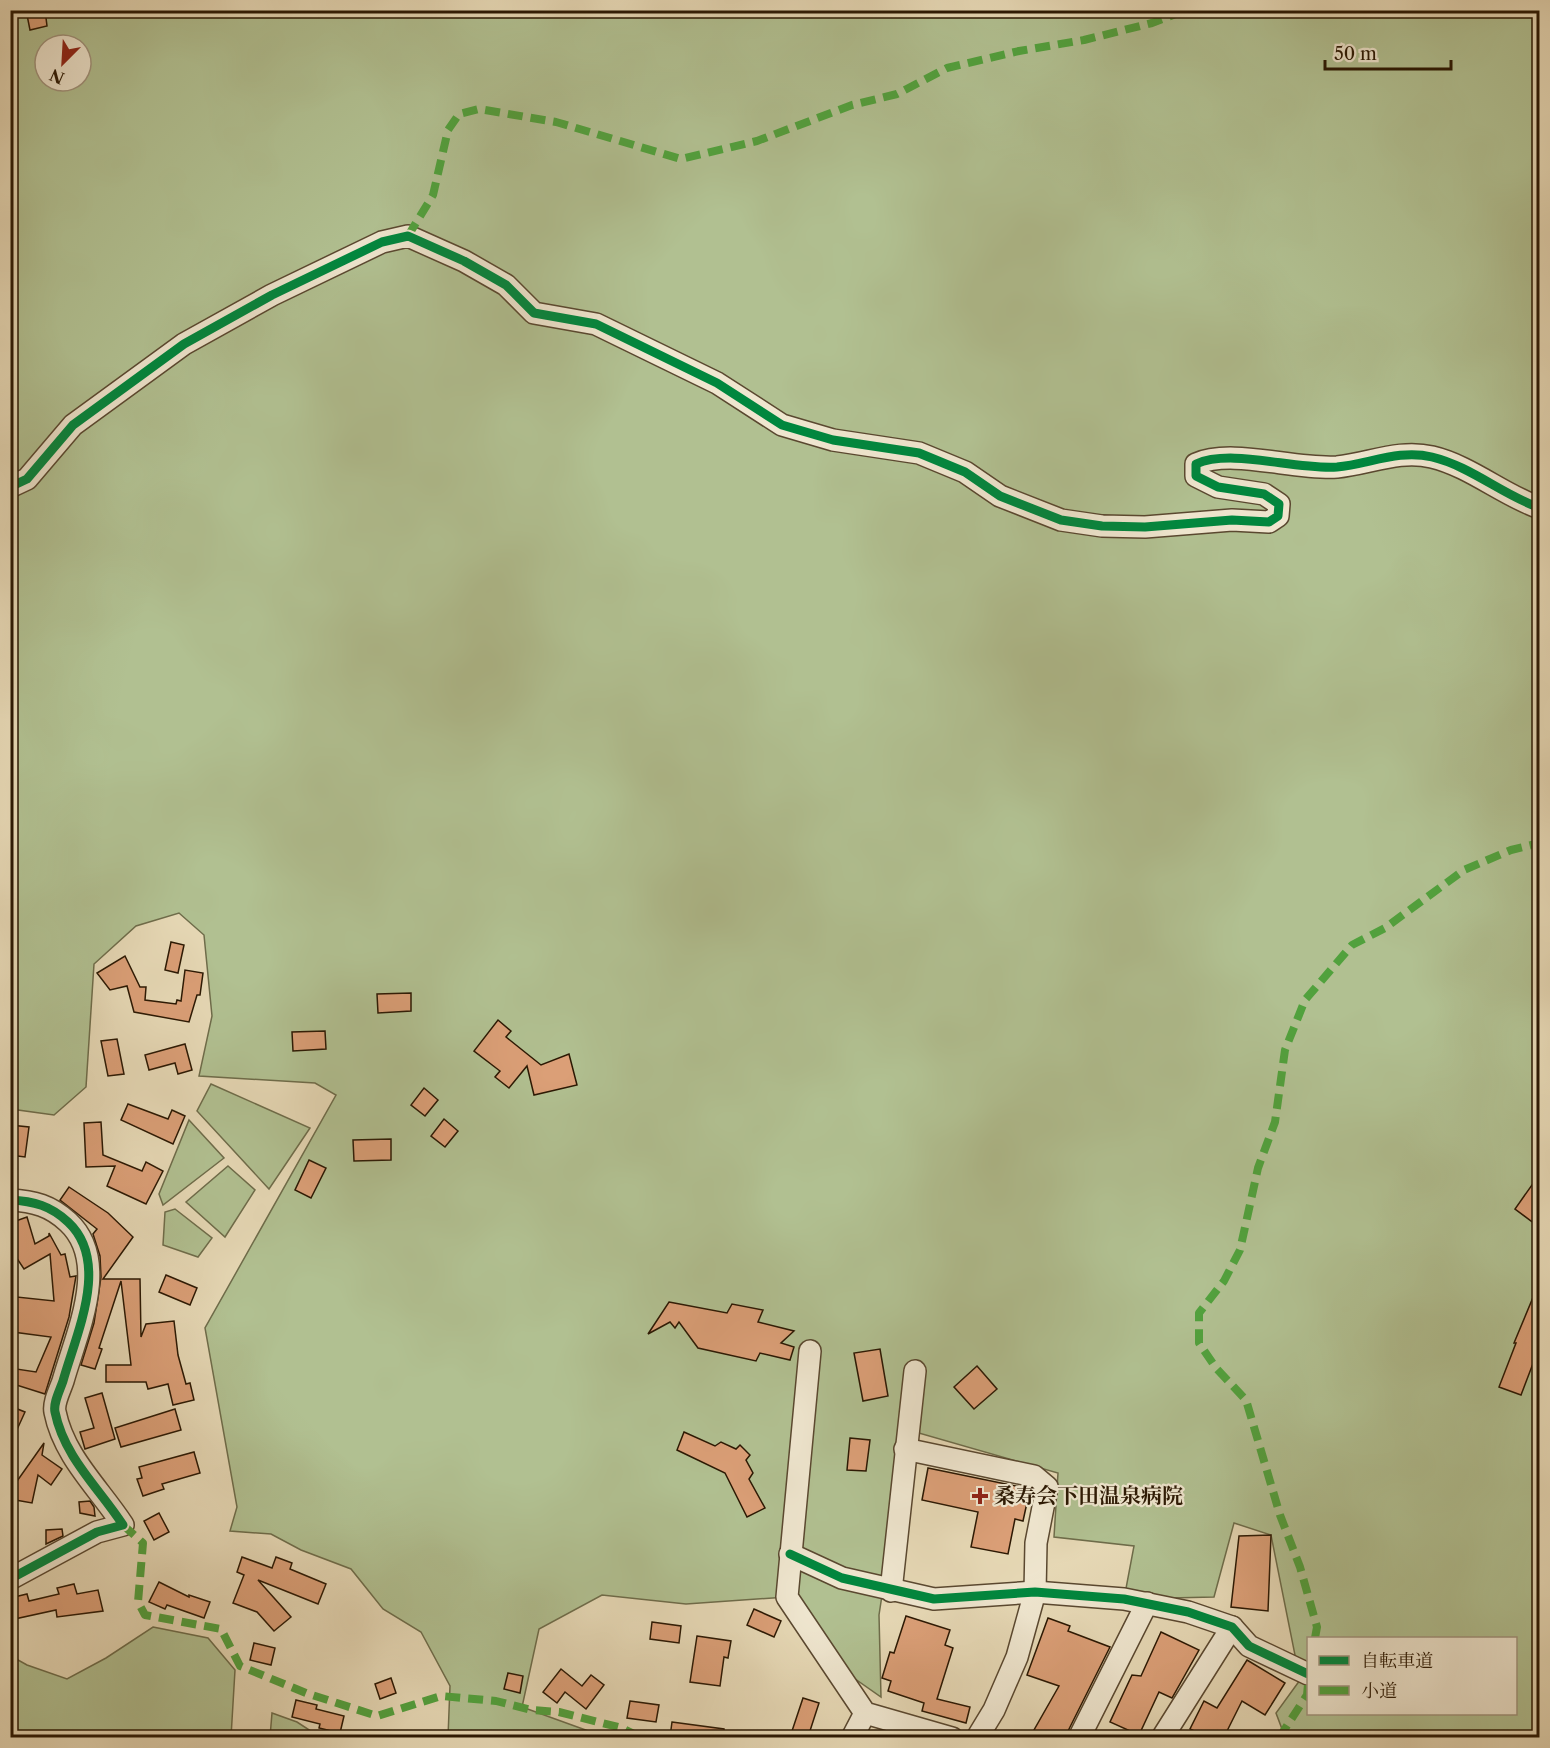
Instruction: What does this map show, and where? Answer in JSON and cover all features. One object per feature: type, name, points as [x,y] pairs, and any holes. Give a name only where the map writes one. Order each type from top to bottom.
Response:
[{"type":"street","points":[[10,487],[27,479],[73,425],[184,344],[272,295],[382,242],[408,236],[464,261],[506,285],[534,313],[596,324],[717,383],[782,425],[833,440],[919,453],[965,472],[1000,496],[1060,520],[1102,526],[1145,527],[1232,520],[1269,522],[1278,516],[1279,504],[1264,494],[1218,487],[1196,476],[1196,464],[1207,459],[1227,457],[1289,466],[1337,467],[1398,455],[1433,457],[1459,467],[1517,500],[1539,508]]},
{"type":"street","points":[[10,1200],[29,1201],[54,1209],[81,1233],[89,1263],[86,1301],[54,1410],[75,1462],[123,1525],[97,1532],[10,1579]]},
{"type":"street","points":[[810,1351],[787,1597],[865,1713],[952,1737]]},
{"type":"street","points":[[891,1591],[915,1371]]},
{"type":"street","points":[[905,1449],[1034,1476],[1047,1487],[1036,1543],[1035,1592],[1017,1658],[994,1710],[977,1737]]},
{"type":"street","points":[[790,1554],[842,1578],[934,1599],[1035,1592],[1148,1603],[1188,1612],[1232,1627],[1249,1646],[1307,1674]]},
{"type":"street","points":[[1079,1737],[1148,1603]]},
{"type":"street","points":[[1162,1737],[1232,1627]]},
{"type":"street","points":[[852,1737],[865,1713]]},
{"type":"green space","points":[[11,11],[1539,11],[1539,1737],[1285,1737],[1276,1713],[1300,1680],[1271,1535],[1234,1523],[1214,1597],[1124,1599],[1134,1546],[1054,1537],[1058,1473],[912,1431],[907,1432],[879,1615],[881,1697],[841,1669],[787,1597],[686,1604],[602,1595],[539,1629],[522,1707],[605,1737],[448,1737],[450,1686],[421,1632],[383,1609],[351,1569],[301,1550],[271,1534],[230,1531],[237,1507],[205,1328],[336,1095],[315,1083],[199,1076],[212,1016],[204,935],[179,913],[136,926],[94,964],[86,1087],[54,1115],[11,1109]]},
{"type":"green space","points":[[211,1084],[310,1128],[269,1189],[197,1111]]},
{"type":"green space","points":[[189,1120],[224,1158],[163,1205],[159,1194]]},
{"type":"green space","points":[[228,1166],[255,1190],[225,1237],[186,1202]]},
{"type":"green space","points":[[175,1209],[212,1238],[198,1257],[163,1245],[165,1212]]},
{"type":"green space","points":[[153,1627],[208,1638],[235,1670],[231,1737],[11,1737],[11,1656],[27,1665],[67,1679],[106,1658]]},
{"type":"green space","points":[[272,1713],[297,1722],[320,1737],[270,1737]]},
{"type":"building","points":[[26,10],[45,10],[47,26],[30,30]]},
{"type":"building","points":[[171,942],[184,945],[178,973],[165,970]]},
{"type":"building","points":[[125,956],[140,987],[146,987],[145,1000],[176,1004],[177,1000],[181,1001],[185,970],[203,973],[200,995],[197,995],[189,1022],[134,1012],[127,986],[110,990],[97,973]]},
{"type":"building","points":[[411,993],[411,1011],[378,1013],[377,994]]},
{"type":"building","points":[[498,1020],[511,1031],[506,1037],[541,1065],[569,1054],[577,1085],[534,1095],[527,1066],[509,1088],[495,1077],[500,1071],[474,1051]]},
{"type":"building","points":[[325,1031],[326,1049],[293,1051],[292,1032]]},
{"type":"building","points":[[117,1039],[124,1074],[108,1076],[101,1041]]},
{"type":"building","points":[[185,1044],[192,1070],[178,1074],[175,1063],[149,1070],[145,1055]]},
{"type":"building","points":[[424,1088],[438,1100],[425,1116],[411,1105]]},
{"type":"building","points":[[128,1104],[168,1119],[172,1110],[185,1116],[173,1144],[121,1120]]},
{"type":"building","points":[[444,1119],[458,1131],[445,1147],[431,1136]]},
{"type":"building","points":[[101,1122],[103,1155],[142,1171],[146,1162],[163,1171],[146,1204],[107,1186],[115,1166],[86,1167],[84,1123]]},
{"type":"building","points":[[10,1125],[29,1127],[25,1157],[10,1155]]},
{"type":"building","points":[[391,1139],[391,1160],[354,1161],[353,1140]]},
{"type":"building","points":[[309,1160],[326,1168],[311,1198],[295,1190]]},
{"type":"building","points":[[1539,1175],[1539,1227],[1515,1209]]},
{"type":"building","points":[[69,1187],[108,1213],[133,1237],[103,1279],[140,1279],[141,1337],[146,1324],[174,1321],[178,1355],[186,1384],[190,1383],[194,1400],[173,1405],[168,1384],[148,1389],[146,1382],[106,1382],[106,1365],[131,1365],[121,1281],[99,1348],[102,1349],[95,1369],[81,1365],[94,1323],[101,1277],[100,1256],[93,1234],[97,1229],[60,1200]]},
{"type":"building","points":[[27,1217],[35,1244],[49,1236],[49,1233],[61,1255],[65,1254],[70,1277],[76,1276],[69,1317],[45,1394],[10,1383],[10,1368],[36,1372],[51,1337],[13,1332],[17,1297],[54,1301],[50,1254],[24,1269],[10,1248],[10,1223]]},
{"type":"building","points":[[166,1275],[197,1288],[190,1305],[159,1292]]},
{"type":"building","points":[[1539,1283],[1539,1354],[1537,1353],[1521,1395],[1499,1387]]},
{"type":"building","points":[[669,1302],[727,1313],[732,1304],[763,1310],[758,1322],[794,1331],[781,1343],[794,1347],[790,1360],[760,1353],[756,1361],[698,1348],[679,1322],[675,1328],[670,1322],[648,1334]]},
{"type":"building","points":[[880,1349],[888,1396],[863,1401],[854,1353]]},
{"type":"building","points":[[977,1366],[997,1389],[974,1409],[954,1387]]},
{"type":"building","points":[[102,1393],[115,1439],[85,1449],[80,1432],[94,1428],[85,1398]]},
{"type":"building","points":[[10,1406],[25,1412],[10,1445]]},
{"type":"building","points":[[175,1409],[181,1430],[121,1447],[115,1428]]},
{"type":"building","points":[[684,1432],[715,1446],[721,1442],[736,1449],[740,1445],[750,1455],[746,1460],[753,1473],[749,1479],[765,1508],[747,1517],[725,1473],[677,1450]]},
{"type":"building","points":[[850,1438],[870,1440],[866,1471],[847,1470]]},
{"type":"building","points":[[44,1443],[42,1455],[62,1469],[51,1485],[38,1475],[32,1503],[10,1499],[10,1491]]},
{"type":"building","points":[[194,1452],[200,1473],[162,1484],[164,1489],[143,1496],[137,1479],[142,1478],[139,1467]]},
{"type":"building","points":[[928,1468],[1030,1489],[1023,1521],[1015,1519],[1008,1554],[971,1547],[978,1512],[922,1500]]},
{"type":"building","points":[[90,1501],[94,1507],[95,1516],[80,1513],[79,1502]]},
{"type":"building","points":[[159,1513],[169,1532],[154,1540],[144,1521]]},
{"type":"building","points":[[62,1529],[63,1536],[46,1544],[46,1530]]},
{"type":"building","points":[[1271,1535],[1268,1611],[1231,1607],[1239,1536]]},
{"type":"building","points":[[242,1557],[272,1568],[276,1557],[292,1563],[290,1569],[326,1584],[318,1604],[258,1580],[291,1617],[274,1631],[257,1612],[233,1603],[244,1575],[237,1572]]},
{"type":"building","points":[[159,1582],[189,1597],[189,1595],[210,1602],[204,1618],[167,1605],[165,1609],[149,1602]]},
{"type":"building","points":[[74,1584],[77,1594],[98,1590],[103,1611],[57,1617],[56,1610],[10,1620],[10,1598],[27,1594],[29,1601],[59,1594],[57,1588]]},
{"type":"building","points":[[754,1609],[781,1621],[774,1637],[747,1625]]},
{"type":"building","points":[[906,1616],[950,1630],[945,1645],[953,1648],[937,1699],[970,1707],[966,1723],[922,1711],[924,1703],[888,1691],[891,1681],[882,1678],[890,1652],[894,1653]]},
{"type":"building","points":[[1048,1618],[1070,1626],[1068,1631],[1110,1647],[1065,1737],[1048,1737],[1034,1730],[1059,1686],[1027,1675]]},
{"type":"building","points":[[652,1622],[681,1626],[679,1643],[650,1639]]},
{"type":"building","points":[[1161,1632],[1199,1650],[1172,1698],[1159,1692],[1139,1735],[1110,1722],[1132,1675],[1141,1676]]},
{"type":"building","points":[[697,1636],[731,1641],[728,1658],[724,1657],[720,1686],[690,1682]]},
{"type":"building","points":[[254,1643],[275,1648],[271,1665],[250,1660]]},
{"type":"building","points":[[1247,1660],[1285,1683],[1265,1715],[1242,1701],[1224,1737],[1207,1737],[1190,1729],[1204,1701],[1217,1708]]},
{"type":"building","points":[[561,1669],[582,1686],[591,1675],[604,1685],[586,1709],[565,1692],[557,1703],[543,1692]]},
{"type":"building","points":[[508,1673],[523,1676],[520,1693],[504,1689]]},
{"type":"building","points":[[391,1678],[396,1693],[380,1699],[375,1684]]},
{"type":"building","points":[[803,1698],[819,1703],[808,1737],[790,1737]]},
{"type":"building","points":[[296,1700],[317,1705],[316,1709],[344,1716],[340,1733],[319,1728],[320,1724],[292,1717]]},
{"type":"building","points":[[630,1701],[659,1705],[656,1722],[627,1718]]},
{"type":"building","points":[[672,1722],[724,1729],[724,1737],[670,1737]]},
{"type":"marked path","points":[[408,236],[433,195],[448,130],[459,114],[479,109],[556,122],[681,159],[757,141],[852,105],[897,94],[947,68],[1019,51],[1084,40],[1152,23],[1186,10]]},
{"type":"marked path","points":[[1315,1637],[1317,1627],[1300,1567],[1280,1515],[1246,1400],[1216,1368],[1199,1343],[1199,1313],[1224,1281],[1240,1250],[1258,1168],[1275,1122],[1285,1050],[1305,1000],[1352,945],[1385,928],[1464,870],[1511,850],[1540,843]]},
{"type":"marked path","points":[[123,1525],[143,1543],[138,1602],[145,1615],[221,1629],[240,1666],[306,1693],[377,1716],[441,1696],[496,1701],[531,1710],[559,1712],[622,1728],[642,1738]]},
{"type":"marked path","points":[[1279,1738],[1307,1695]]},
{"type":"cycle path","points":[[10,487],[27,479],[73,425],[184,344],[272,295],[382,242],[408,236],[464,261],[506,285],[534,313],[596,324],[717,383],[782,425],[833,440],[919,453],[965,472],[1000,496],[1061,520],[1102,526],[1145,527],[1232,520],[1269,522],[1278,516],[1279,504],[1264,494],[1218,487],[1196,476],[1196,464],[1227,458],[1302,466],[1337,467],[1396,456],[1420,455],[1460,467],[1540,508]]},
{"type":"cycle path","points":[[10,1200],[42,1205],[68,1222],[81,1238],[87,1257],[89,1277],[86,1299],[82,1321],[56,1401],[55,1412],[74,1458],[123,1525],[97,1532],[10,1579]]},
{"type":"cycle path","points":[[790,1554],[842,1578],[934,1599],[1035,1592],[1124,1599],[1188,1612],[1232,1627],[1249,1646],[1307,1674]]},
{"type":"place","name":"桑寿会下田温泉病院","points":[[980,1496]]}]
